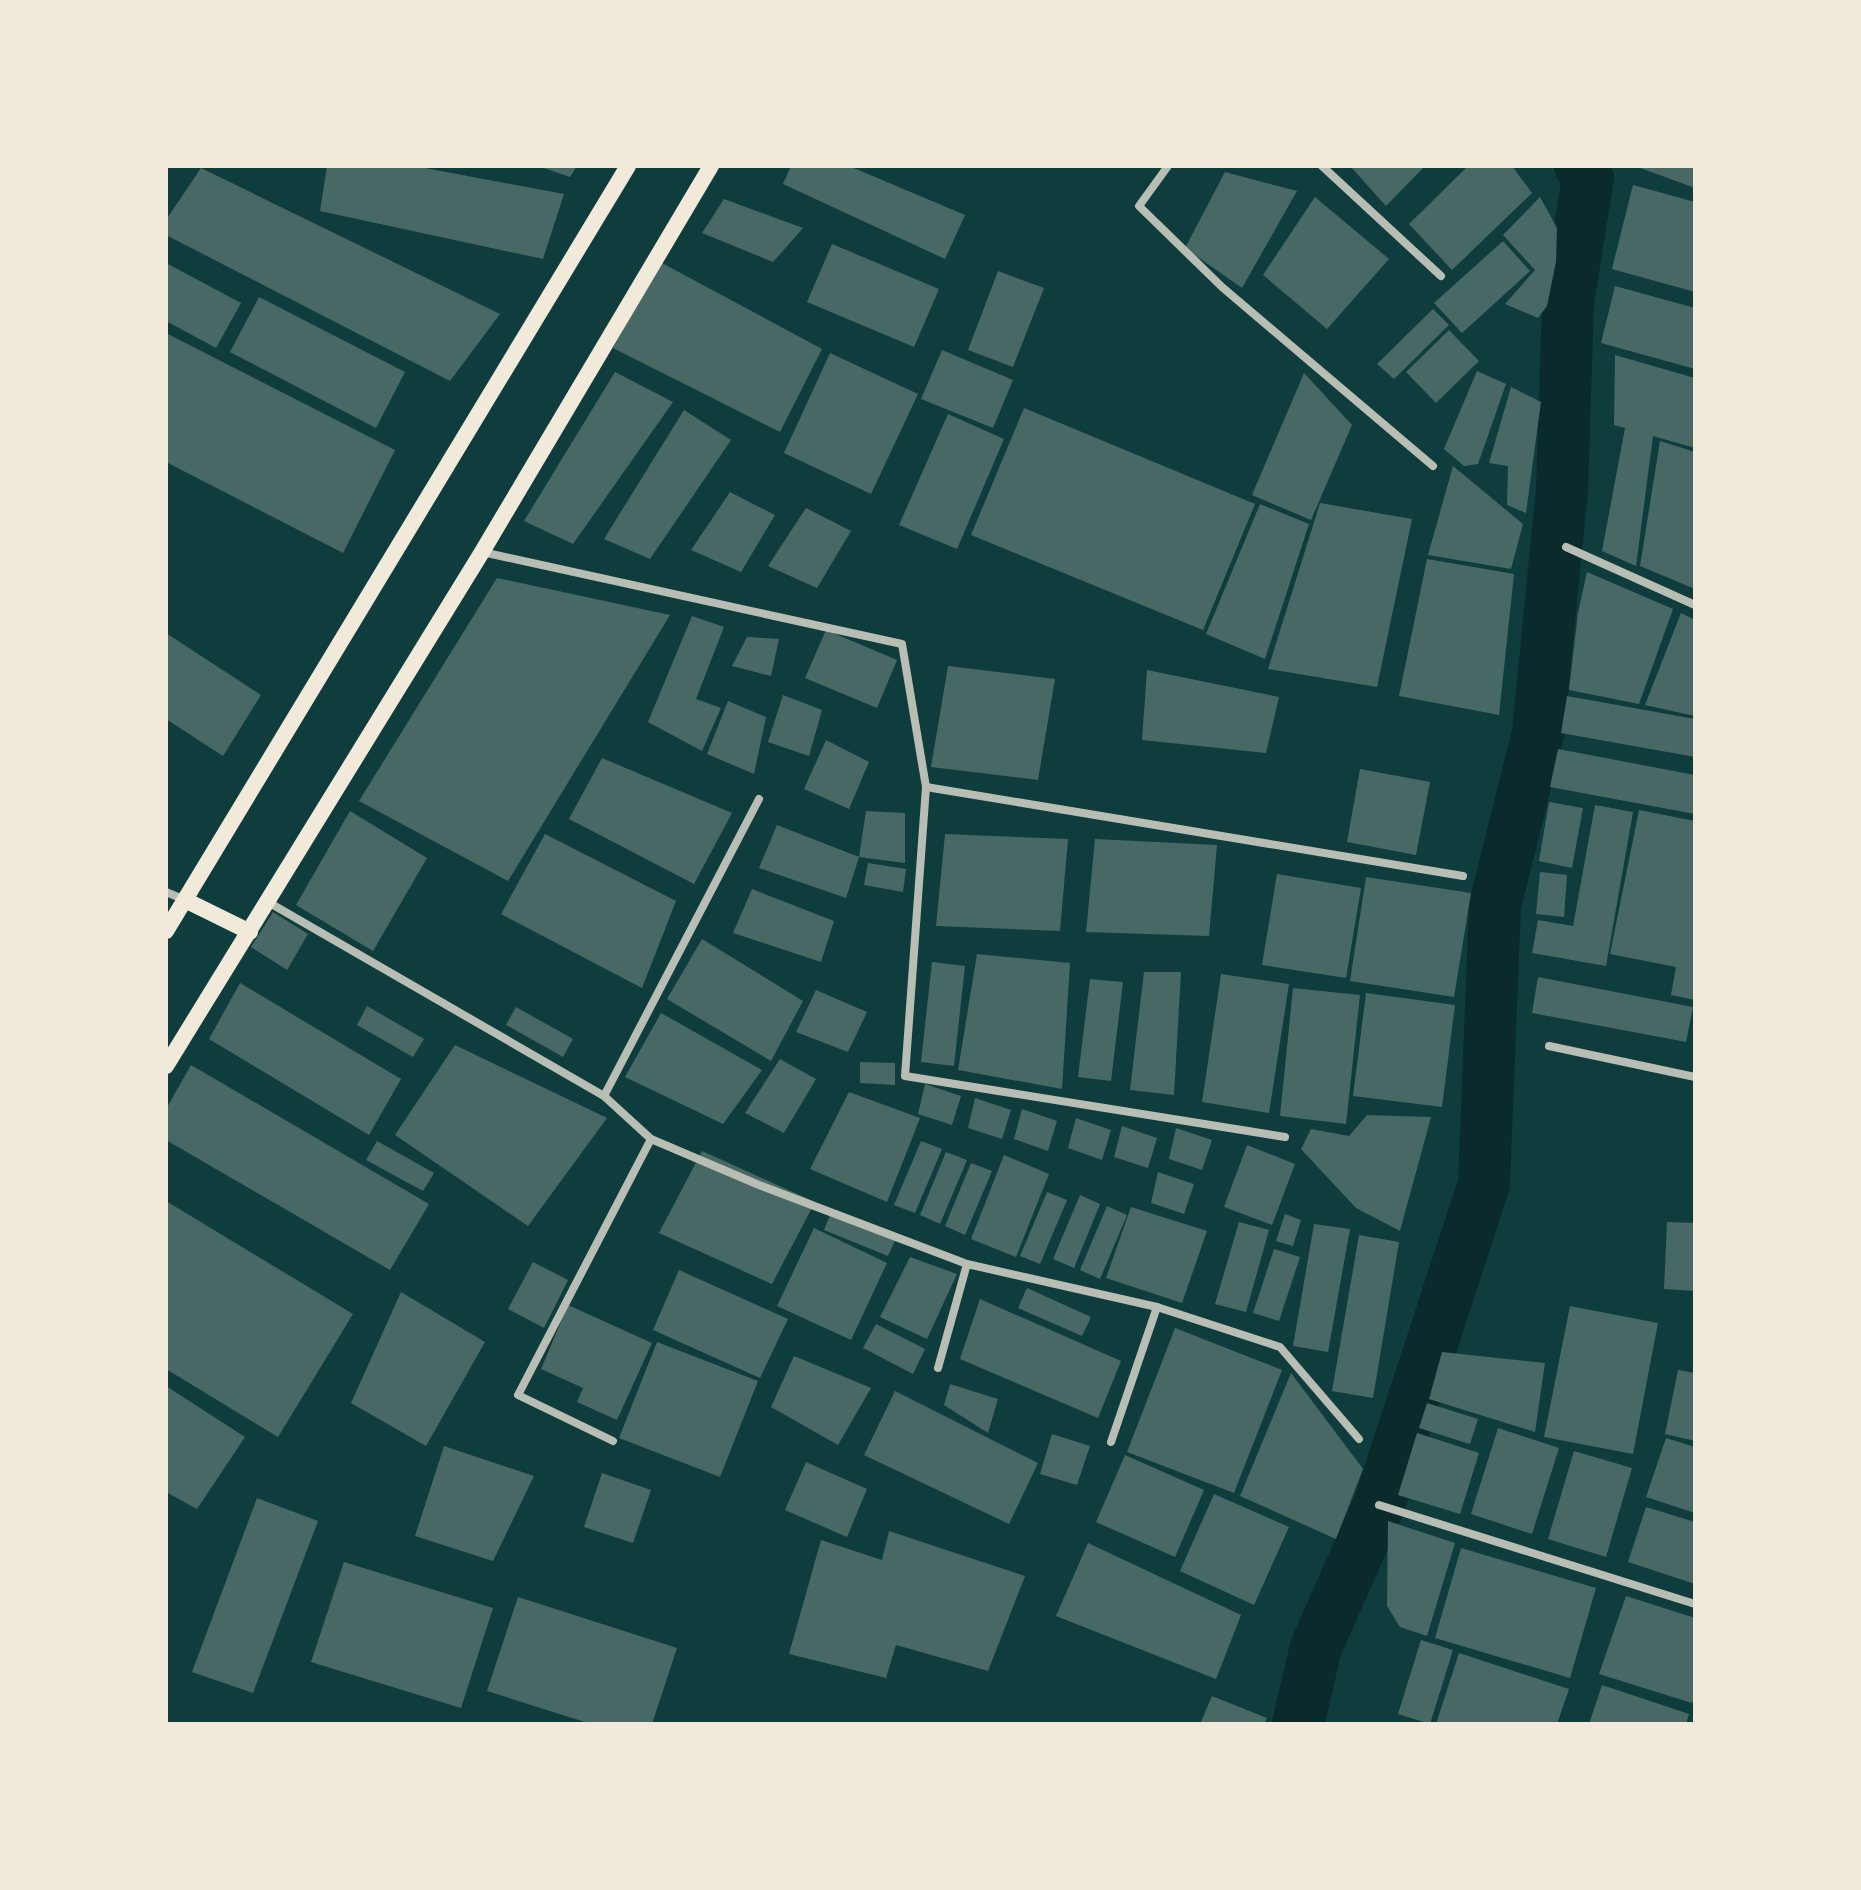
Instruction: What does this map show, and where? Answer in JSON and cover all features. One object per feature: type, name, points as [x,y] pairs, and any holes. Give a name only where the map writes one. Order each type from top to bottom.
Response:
[{"type":"main road","points":[[166,931],[628,166]]},
{"type":"main road","points":[[166,1066],[482,552],[711,166]]},
{"type":"main road","points":[[185,900],[250,932]]},
{"type":"street","points":[[1168,166],[1139,206],[1222,287],[1433,466]]},
{"type":"street","points":[[1322,166],[1441,276]]},
{"type":"street","points":[[1566,547],[1695,605]]},
{"type":"street","points":[[482,552],[902,644],[926,787],[905,1076],[1285,1137]]},
{"type":"street","points":[[926,787],[1463,876]]},
{"type":"street","points":[[604,1096],[759,799]]},
{"type":"street","points":[[166,892],[185,900]]},
{"type":"street","points":[[268,902],[604,1096],[651,1139],[759,1185],[967,1264],[1157,1307],[1280,1347],[1359,1439]]},
{"type":"street","points":[[1549,1046],[1695,1077]]},
{"type":"street","points":[[613,1441],[518,1395],[651,1139]]},
{"type":"street","points":[[938,1368],[967,1264]]},
{"type":"street","points":[[1111,1442],[1157,1307]]},
{"type":"street","points":[[1379,1505],[1695,1604]]},
{"type":"building","points":[[327,166],[414,166],[564,194],[543,259],[320,211]]},
{"type":"building","points":[[538,166],[577,166],[570,177]]},
{"type":"building","points":[[791,166],[849,166],[965,215],[945,259],[783,184]]},
{"type":"building","points":[[1350,166],[1425,166],[1386,206]]},
{"type":"building","points":[[1468,166],[1512,166],[1532,193],[1452,270],[1409,224]]},
{"type":"building","points":[[1635,166],[1695,166],[1695,188]]},
{"type":"building","points":[[201,168],[500,314],[450,381],[166,235],[166,220]]},
{"type":"building","points":[[1225,172],[1297,191],[1242,288],[1185,248]]},
{"type":"building","points":[[1633,185],[1695,202],[1695,292],[1612,269]]},
{"type":"building","points":[[1315,197],[1389,259],[1327,329],[1263,275]]},
{"type":"building","points":[[1540,197],[1557,228],[1556,262],[1547,306],[1538,318],[1505,304],[1535,270],[1503,235]]},
{"type":"building","points":[[724,199],[803,228],[773,262],[702,233]]},
{"type":"building","points":[[1503,241],[1530,271],[1462,333],[1434,303]]},
{"type":"building","points":[[832,244],[939,289],[914,347],[807,302]]},
{"type":"building","points":[[660,262],[822,349],[780,432],[613,348]]},
{"type":"building","points":[[166,263],[241,303],[216,348],[166,321]]},
{"type":"building","points":[[998,271],[1044,288],[1013,367],[968,350]]},
{"type":"building","points":[[1615,286],[1695,308],[1695,369],[1601,343]]},
{"type":"building","points":[[259,297],[405,372],[376,428],[230,352]]},
{"type":"building","points":[[1433,309],[1449,325],[1394,379],[1377,364]]},
{"type":"building","points":[[1449,330],[1479,361],[1436,403],[1406,372]]},
{"type":"building","points":[[166,333],[395,450],[343,553],[166,462]]},
{"type":"building","points":[[942,350],[1013,380],[993,428],[921,399]]},
{"type":"building","points":[[830,353],[918,394],[871,494],[784,453]]},
{"type":"building","points":[[1615,355],[1695,378],[1695,448],[1653,436],[1636,566],[1602,551],[1625,428],[1614,425]]},
{"type":"building","points":[[1477,371],[1506,384],[1478,464],[1464,466],[1444,449]]},
{"type":"building","points":[[615,372],[673,402],[573,544],[524,521]]},
{"type":"building","points":[[1304,373],[1352,425],[1311,520],[1252,495]]},
{"type":"building","points":[[1511,387],[1541,402],[1526,513],[1507,505],[1508,466],[1489,463]]},
{"type":"building","points":[[1024,408],[1255,504],[1203,630],[971,535]]},
{"type":"building","points":[[684,410],[731,440],[650,559],[604,539]]},
{"type":"building","points":[[948,414],[1004,439],[957,549],[899,525]]},
{"type":"building","points":[[1660,441],[1695,452],[1695,589],[1640,566]]},
{"type":"building","points":[[1453,466],[1523,524],[1511,569],[1428,555]]},
{"type":"building","points":[[730,492],[775,515],[741,572],[691,550]]},
{"type":"building","points":[[1320,503],[1412,519],[1377,687],[1268,669]]},
{"type":"building","points":[[1260,504],[1309,524],[1265,659],[1206,634]]},
{"type":"building","points":[[806,508],[851,531],[817,588],[768,566]]},
{"type":"building","points":[[1427,559],[1514,574],[1499,715],[1399,696]]},
{"type":"building","points":[[1587,572],[1673,609],[1639,704],[1569,690],[1578,613]]},
{"type":"building","points":[[497,578],[670,615],[508,881],[359,801]]},
{"type":"building","points":[[1681,613],[1695,620],[1695,716],[1645,705]]},
{"type":"building","points":[[692,616],[724,627],[696,699],[721,708],[702,751],[648,722]]},
{"type":"building","points":[[826,630],[897,660],[877,708],[805,678]]},
{"type":"building","points":[[166,633],[261,695],[223,756],[166,719]]},
{"type":"building","points":[[747,637],[779,639],[771,676],[732,666]]},
{"type":"building","points":[[948,666],[1055,679],[1038,780],[931,767]]},
{"type":"building","points":[[1147,670],[1279,697],[1266,753],[1142,740]]},
{"type":"building","points":[[783,695],[822,710],[809,756],[768,742]]},
{"type":"building","points":[[1567,696],[1695,719],[1695,757],[1561,733]]},
{"type":"building","points":[[728,701],[766,717],[754,774],[707,754]]},
{"type":"building","points":[[826,740],[869,762],[849,809],[804,789]]},
{"type":"building","points":[[1558,749],[1695,775],[1695,814],[1550,787]]},
{"type":"building","points":[[602,758],[732,813],[694,884],[569,819]]},
{"type":"building","points":[[1360,769],[1430,782],[1416,855],[1347,842]]},
{"type":"building","points":[[1549,802],[1583,808],[1572,868],[1539,861]]},
{"type":"building","points":[[1595,805],[1633,812],[1606,966],[1532,953],[1538,920],[1573,926]]},
{"type":"building","points":[[1639,810],[1695,821],[1695,1000],[1671,995],[1676,967],[1610,954]]},
{"type":"building","points":[[350,811],[427,858],[373,951],[296,905]]},
{"type":"building","points":[[866,811],[905,813],[905,863],[859,857]]},
{"type":"building","points":[[777,825],[859,857],[846,898],[759,868]]},
{"type":"building","points":[[545,834],[676,901],[642,988],[501,914]]},
{"type":"building","points":[[945,834],[1068,839],[1060,931],[936,926]]},
{"type":"building","points":[[1095,839],[1217,845],[1209,936],[1086,932]]},
{"type":"building","points":[[868,863],[906,869],[903,892],[864,885]]},
{"type":"building","points":[[1540,872],[1567,875],[1564,917],[1536,914]]},
{"type":"building","points":[[1277,874],[1361,888],[1346,978],[1262,965]]},
{"type":"building","points":[[1366,877],[1471,893],[1454,997],[1350,981]]},
{"type":"building","points":[[752,889],[834,921],[821,962],[733,933]]},
{"type":"building","points":[[273,912],[308,934],[287,970],[251,947]]},
{"type":"building","points":[[702,939],[803,1001],[771,1061],[667,999]]},
{"type":"building","points":[[977,954],[1070,963],[1062,1089],[958,1070]]},
{"type":"building","points":[[932,962],[965,966],[954,1066],[921,1062]]},
{"type":"building","points":[[1144,972],[1181,972],[1174,1095],[1130,1090]]},
{"type":"building","points":[[1221,974],[1289,984],[1269,1113],[1202,1102]]},
{"type":"building","points":[[1538,977],[1693,1007],[1686,1042],[1532,1013]]},
{"type":"building","points":[[1090,979],[1123,982],[1111,1081],[1078,1077]]},
{"type":"building","points":[[240,983],[401,1079],[369,1135],[209,1039]]},
{"type":"building","points":[[1293,988],[1360,995],[1346,1124],[1280,1116]]},
{"type":"building","points":[[816,990],[867,1012],[848,1052],[796,1032]]},
{"type":"building","points":[[1366,993],[1455,1005],[1442,1107],[1353,1096]]},
{"type":"building","points":[[367,1006],[424,1039],[413,1057],[357,1025]]},
{"type":"building","points":[[516,1007],[573,1039],[563,1057],[506,1025]]},
{"type":"building","points":[[661,1013],[762,1070],[723,1124],[625,1077]]},
{"type":"building","points":[[455,1045],[607,1118],[528,1226],[395,1135]]},
{"type":"building","points":[[780,1059],[816,1079],[784,1133],[745,1113]]},
{"type":"building","points":[[860,1062],[895,1063],[895,1085],[860,1083]]},
{"type":"building","points":[[191,1065],[429,1204],[390,1270],[166,1140],[166,1109]]},
{"type":"building","points":[[925,1084],[961,1096],[952,1125],[918,1114]]},
{"type":"building","points":[[849,1092],[920,1118],[887,1202],[810,1169]]},
{"type":"building","points":[[975,1098],[1011,1110],[1002,1139],[968,1128]]},
{"type":"building","points":[[1022,1109],[1057,1121],[1048,1151],[1014,1139]]},
{"type":"building","points":[[1367,1115],[1431,1117],[1400,1231],[1356,1208],[1301,1149],[1311,1129],[1349,1136]]},
{"type":"building","points":[[1076,1118],[1111,1130],[1102,1160],[1068,1148]]},
{"type":"building","points":[[1122,1126],[1157,1138],[1148,1168],[1114,1157]]},
{"type":"building","points":[[1176,1128],[1212,1140],[1202,1170],[1169,1159]]},
{"type":"building","points":[[377,1141],[434,1173],[423,1191],[366,1160]]},
{"type":"building","points":[[921,1141],[942,1149],[915,1213],[894,1205]]},
{"type":"building","points":[[1247,1145],[1295,1164],[1272,1225],[1224,1207]]},
{"type":"building","points":[[702,1151],[815,1202],[772,1284],[659,1233]]},
{"type":"building","points":[[946,1152],[967,1160],[940,1224],[920,1215]]},
{"type":"building","points":[[1004,1155],[1049,1174],[1016,1257],[971,1239]]},
{"type":"building","points":[[971,1163],[992,1171],[965,1235],[945,1226]]},
{"type":"building","points":[[1158,1172],[1194,1184],[1184,1214],[1151,1203]]},
{"type":"building","points":[[1047,1192],[1067,1200],[1040,1264],[1020,1256]]},
{"type":"building","points":[[1080,1195],[1100,1204],[1074,1268],[1053,1259]]},
{"type":"building","points":[[166,1201],[353,1314],[278,1437],[166,1369]]},
{"type":"building","points":[[1107,1206],[1127,1215],[1100,1279],[1080,1270]]},
{"type":"building","points":[[1131,1207],[1207,1231],[1182,1303],[1106,1278]]},
{"type":"building","points":[[832,1210],[897,1236],[888,1256],[824,1230]]},
{"type":"building","points":[[1285,1214],[1301,1220],[1293,1246],[1276,1241]]},
{"type":"building","points":[[1239,1222],[1269,1230],[1246,1312],[1215,1304]]},
{"type":"building","points":[[1667,1222],[1695,1223],[1695,1291],[1664,1289]]},
{"type":"building","points":[[1314,1224],[1350,1229],[1328,1352],[1293,1346]]},
{"type":"building","points":[[814,1228],[887,1263],[851,1340],[777,1306]]},
{"type":"building","points":[[1359,1235],[1399,1242],[1373,1398],[1332,1391]]},
{"type":"building","points":[[1274,1249],[1300,1257],[1279,1321],[1253,1313]]},
{"type":"building","points":[[910,1257],[957,1274],[927,1339],[880,1317]]},
{"type":"building","points":[[533,1262],[568,1280],[544,1328],[508,1309]]},
{"type":"building","points":[[679,1270],[788,1319],[760,1378],[653,1330]]},
{"type":"building","points":[[1027,1288],[1091,1317],[1082,1336],[1018,1308]]},
{"type":"building","points":[[401,1292],[485,1342],[426,1446],[351,1403]]},
{"type":"building","points":[[980,1299],[1121,1361],[1098,1418],[960,1359]]},
{"type":"building","points":[[568,1305],[652,1343],[617,1420],[577,1402],[583,1388],[541,1369]]},
{"type":"building","points":[[1570,1306],[1658,1323],[1633,1454],[1544,1437]]},
{"type":"building","points":[[876,1324],[925,1349],[913,1374],[863,1348]]},
{"type":"building","points":[[1175,1328],[1282,1370],[1234,1493],[1127,1452]]},
{"type":"building","points":[[657,1342],[758,1381],[720,1477],[619,1438]]},
{"type":"building","points":[[1442,1352],[1545,1363],[1535,1432],[1429,1399]]},
{"type":"building","points":[[794,1356],[871,1388],[838,1445],[771,1407]]},
{"type":"building","points":[[1678,1370],[1695,1373],[1695,1441],[1665,1434]]},
{"type":"building","points":[[1291,1373],[1363,1469],[1336,1539],[1240,1496]]},
{"type":"building","points":[[950,1384],[998,1399],[988,1433],[944,1405]]},
{"type":"building","points":[[166,1386],[245,1437],[197,1509],[166,1492]]},
{"type":"building","points":[[895,1391],[1038,1463],[1009,1524],[864,1455]]},
{"type":"building","points":[[1427,1403],[1478,1419],[1470,1444],[1419,1428]]},
{"type":"building","points":[[1498,1428],[1559,1448],[1532,1534],[1471,1514]]},
{"type":"building","points":[[1417,1433],[1479,1453],[1460,1514],[1398,1495]]},
{"type":"building","points":[[1052,1434],[1090,1446],[1077,1485],[1040,1474]]},
{"type":"building","points":[[1666,1438],[1695,1447],[1695,1513],[1646,1497]]},
{"type":"building","points":[[444,1446],[534,1476],[493,1561],[415,1536]]},
{"type":"building","points":[[1574,1451],[1632,1468],[1606,1557],[1548,1539]]},
{"type":"building","points":[[1125,1455],[1204,1490],[1175,1557],[1096,1522]]},
{"type":"building","points":[[806,1462],[867,1489],[847,1537],[785,1510]]},
{"type":"building","points":[[602,1473],[651,1490],[633,1543],[584,1527]]},
{"type":"building","points":[[1214,1494],[1289,1527],[1254,1605],[1180,1571]]},
{"type":"building","points":[[257,1498],[318,1521],[253,1693],[192,1672]]},
{"type":"building","points":[[1646,1507],[1695,1522],[1695,1584],[1628,1562]]},
{"type":"building","points":[[1388,1521],[1455,1543],[1427,1636],[1400,1627],[1387,1606]]},
{"type":"building","points":[[889,1531],[1025,1576],[988,1671],[896,1645],[886,1678],[789,1654],[821,1540],[882,1560]]},
{"type":"building","points":[[1088,1543],[1241,1615],[1216,1679],[1056,1616]]},
{"type":"building","points":[[1461,1548],[1596,1588],[1570,1678],[1435,1638]]},
{"type":"building","points":[[344,1562],[493,1608],[461,1708],[311,1662]]},
{"type":"building","points":[[1626,1596],[1695,1618],[1695,1695],[1692,1703],[1599,1674]]},
{"type":"building","points":[[518,1597],[677,1648],[652,1724],[591,1724],[487,1691]]},
{"type":"building","points":[[1421,1640],[1453,1650],[1430,1724],[1398,1714]]},
{"type":"building","points":[[1459,1653],[1569,1689],[1557,1724],[1436,1724]]},
{"type":"building","points":[[1602,1685],[1689,1714],[1686,1724],[1589,1724]]},
{"type":"building","points":[[1212,1696],[1267,1718],[1264,1724],[1200,1724]]},
{"type":"waterway","points":[[1298,1724],[1316,1647],[1379,1505],[1484,1184],[1495,905],[1538,733],[1562,489],[1568,302],[1588,178],[1580,166]]}]
